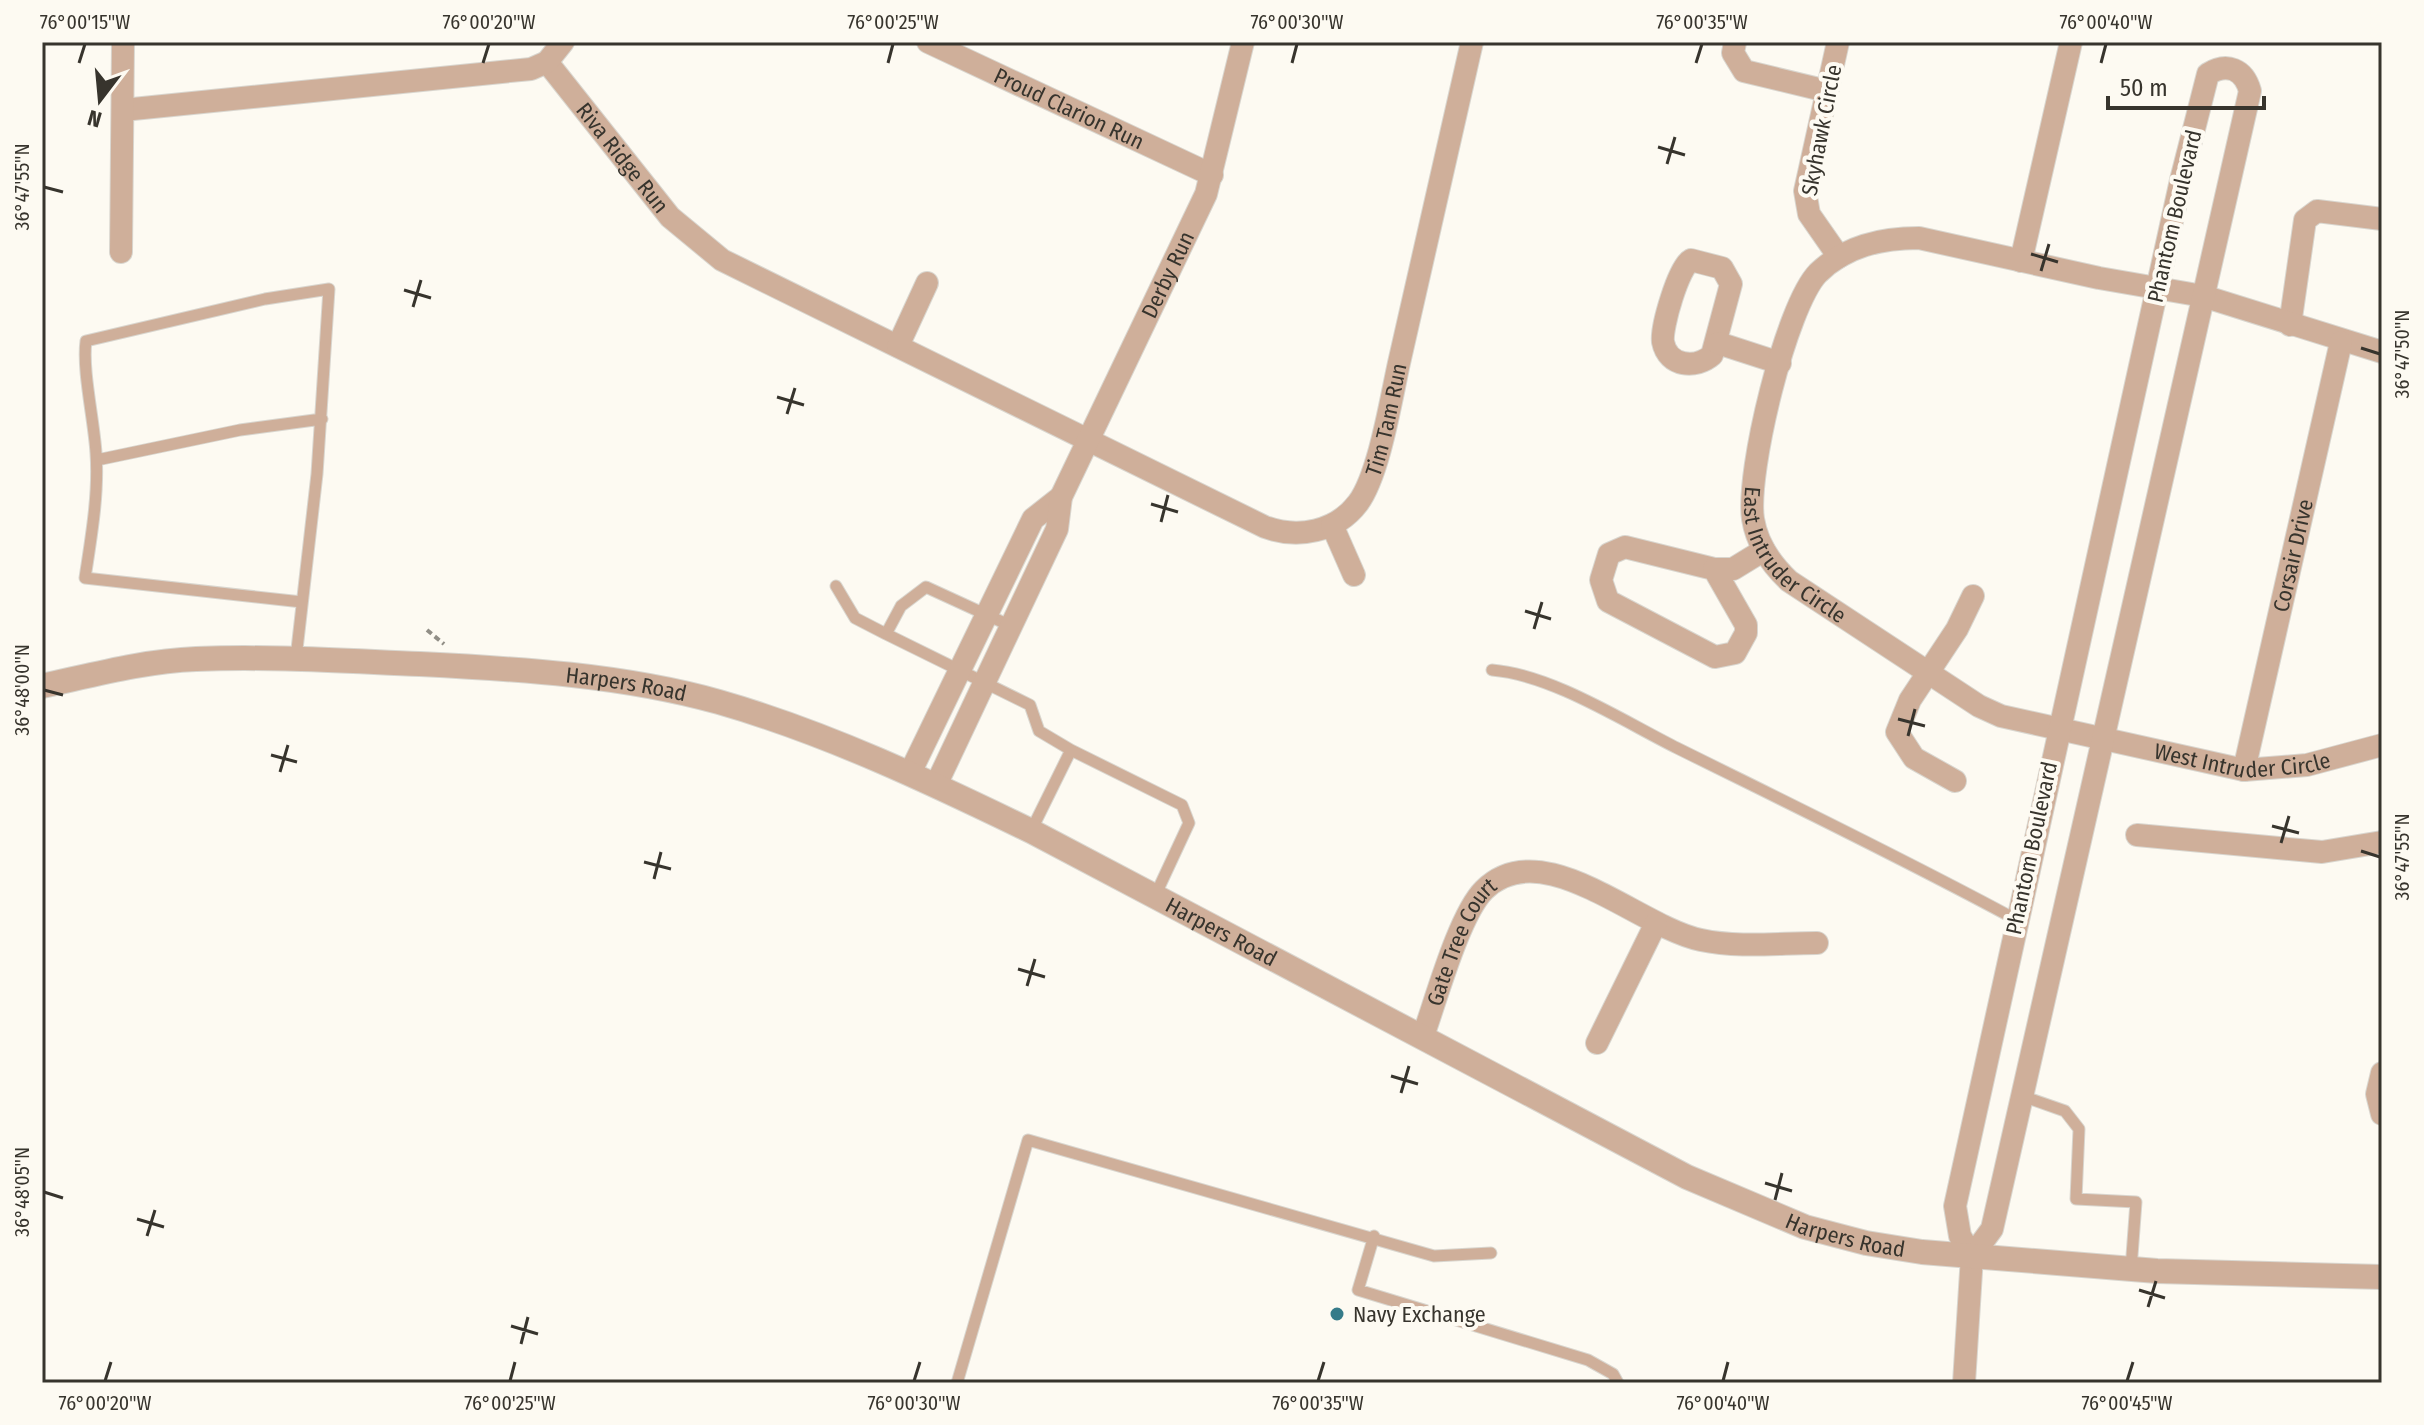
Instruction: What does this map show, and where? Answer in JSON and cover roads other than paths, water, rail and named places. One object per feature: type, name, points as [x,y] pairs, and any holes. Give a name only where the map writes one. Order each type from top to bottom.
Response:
[{"type":"street","points":[[121,252],[123,42]]},
{"type":"street","points":[[123,110],[531,69],[547,62],[563,42]]},
{"type":"street","name":"Proud Clarion Run","points":[[928,42],[1212,175]]},
{"type":"street","name":"Derby Run","points":[[936,785],[1057,529],[1061,497],[1212,175],[1243,42]]},
{"type":"street","name":"Tim Tam Run","points":[[1332,525],[1359,503],[1368,486],[1391,400],[1472,42]]},
{"type":"street","points":[[1735,42],[1733,53],[1736,64],[1744,71],[1827,91]]},
{"type":"street","name":"Skyhawk Circle","points":[[1838,42],[1805,191],[1805,203],[1839,257]]},
{"type":"street","points":[[2021,261],[2071,42]]},
{"type":"street","name":"Riva Ridge Run","points":[[547,62],[667,214],[695,241],[722,260],[780,291],[1090,438]]},
{"type":"street","name":"Phantom Boulevard","points":[[1964,1383],[1972,1256],[1992,1229],[2250,91],[2240,72],[2231,67],[2218,68],[2208,74],[2157,286],[2015,919],[1955,1206],[1960,1236],[1972,1256]]},
{"type":"street","points":[[2290,325],[2305,220],[2309,214],[2317,211],[2382,219]]},
{"type":"street","name":"East Intruder Circle","points":[[2103,740],[2001,716],[1929,673],[1789,581],[1764,550],[1753,518],[1752,492],[1780,363],[1803,292],[1818,274],[1839,257],[1866,244],[1890,238],[1919,238],[2203,296]]},
{"type":"street","points":[[1691,260],[1722,268],[1729,275],[1731,284],[1718,343],[1712,355],[1692,366],[1681,363],[1663,345],[1680,269],[1691,260]]},
{"type":"street","points":[[898,346],[927,283]]},
{"type":"street","points":[[2203,296],[2341,342],[2382,352]]},
{"type":"street","name":"Corsair Drive","points":[[2244,770],[2341,342]]},
{"type":"street","points":[[1718,343],[1780,363]]},
{"type":"street","points":[[1090,438],[1276,531],[1305,533],[1332,525],[1354,575]]},
{"type":"street","name":"Derby Run","points":[[910,773],[1033,519],[1061,497]]},
{"type":"street","points":[[1714,569],[1746,625],[1741,647],[1726,657],[1715,657],[1618,607],[1602,591],[1601,580],[1609,554],[1616,548],[1625,547],[1714,569],[1733,569],[1764,550]]},
{"type":"street","points":[[1955,781],[1914,758],[1898,739],[1898,723],[1957,629],[1973,596]]},
{"type":"street","name":"Harpers Road","points":[[42,686],[121,668],[194,659],[296,658],[475,667],[638,685],[718,702],[936,785],[1031,831],[1687,1177],[1805,1227],[1866,1243],[1972,1256],[2131,1269],[2382,1277]]},
{"type":"street","name":"West Intruder Circle","points":[[2103,740],[2244,770],[2307,765],[2382,746]]},
{"type":"street","points":[[2137,835],[2322,852],[2382,842]]},
{"type":"street","name":"Gate Tree Court","points":[[1423,1036],[1472,906],[1493,882],[1512,872],[1534,870],[1558,874],[1656,923],[1700,940],[1736,944],[1817,943]]},
{"type":"street","points":[[1597,1043],[1656,923]]},
{"type":"street","points":[[2382,1073],[2377,1094],[2382,1114]]},
{"type":"lane","points":[[296,658],[322,419],[329,289],[251,302],[86,341],[84,355],[97,460],[85,578],[302,602]]},
{"type":"lane","points":[[97,460],[240,430],[322,419]]},
{"type":"lane","points":[[836,586],[855,618],[1030,705],[1039,731],[1182,805],[1189,823],[1155,897]]},
{"type":"lane","points":[[886,634],[901,606],[926,587],[1011,626]]},
{"type":"lane","points":[[1492,670],[1528,677],[1580,700],[1860,837],[2015,919]]},
{"type":"lane","points":[[1031,831],[1071,750]]},
{"type":"lane","points":[[2022,1096],[2065,1111],[2079,1129],[2076,1199],[2136,1202],[2131,1269]]},
{"type":"lane","points":[[957,1383],[1028,1140],[1374,1236],[1434,1256],[1491,1253]]},
{"type":"lane","points":[[1374,1236],[1358,1290],[1588,1360],[1613,1374],[1618,1383]]},
{"type":"place","name":"Navy Exchange","points":[[1337,1314]]}]
